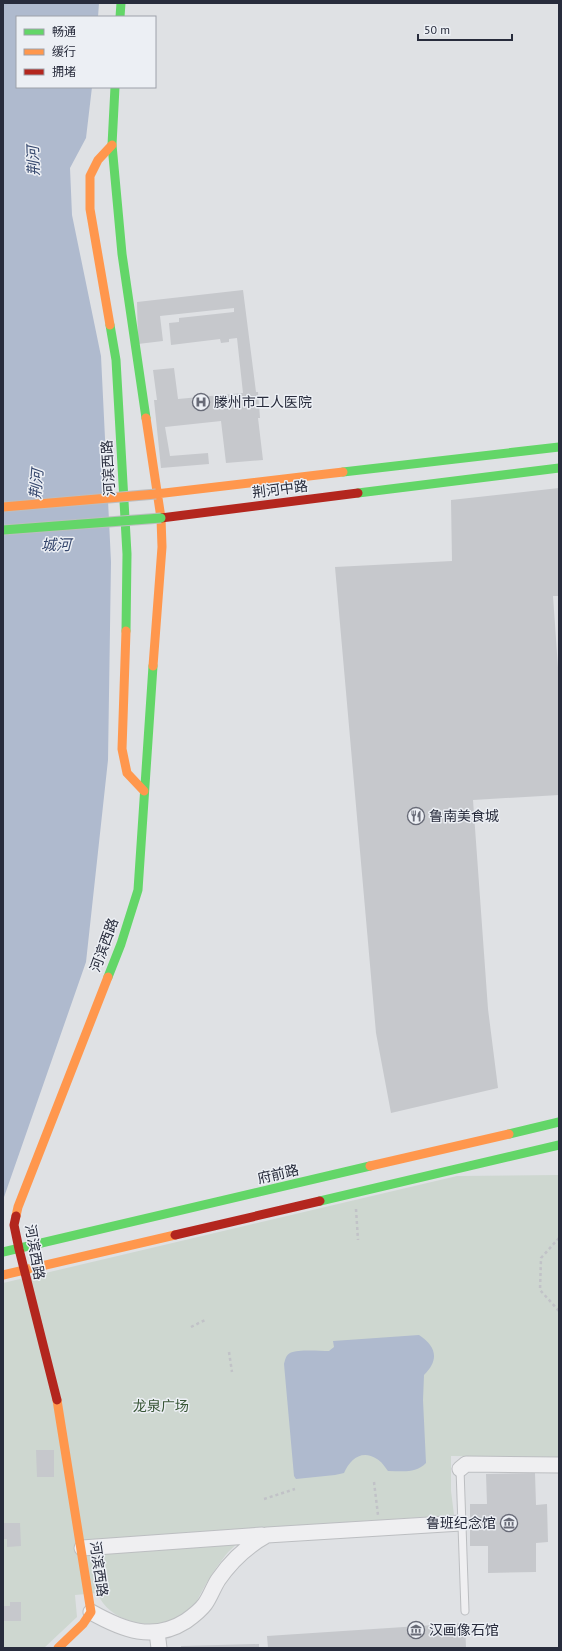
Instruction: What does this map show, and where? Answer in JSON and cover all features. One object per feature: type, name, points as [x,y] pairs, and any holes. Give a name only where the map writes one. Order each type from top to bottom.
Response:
[{"type":"main road","points":[[120,16],[121,3]]},
{"type":"main road","name":"河滨西路","points":[[58,1648],[83,1624],[91,1612],[60,1411],[23,1270],[14,1225],[18,1207],[121,944],[138,890],[162,547],[161,518],[156,494],[122,254],[112,146],[115,88]]},
{"type":"main road","name":"河滨西路","points":[[112,146],[98,160],[90,176],[90,209],[116,360],[127,554],[126,652],[122,749],[128,773],[144,791]]},
{"type":"main road","name":"荆河中路","points":[[3,507],[156,494],[559,447]]},
{"type":"main road","name":"荆河中路","points":[[3,530],[161,518],[559,468]]},
{"type":"main road","name":"府前路","points":[[3,1252],[559,1122]]},
{"type":"main road","points":[[3,1274],[559,1145]]},
{"type":"main road","points":[[514,1156],[551,1156]]},
{"type":"street","points":[[460,1469],[466,1464],[559,1465]]},
{"type":"street","points":[[82,1548],[461,1523]]},
{"type":"street","points":[[91,1612],[112,1624],[132,1630],[157,1632],[170,1629],[193,1616],[204,1605],[217,1581],[232,1562],[251,1543],[267,1535]]},
{"type":"street","points":[[157,1632],[160,1648]]},
{"type":"lane","points":[[460,1469],[465,1611]]},
{"type":"path","points":[[358,1240],[356,1200],[365,1190]]},
{"type":"path","points":[[559,1238],[541,1258],[540,1290],[559,1311]]},
{"type":"path","points":[[191,1327],[205,1320]]},
{"type":"path","points":[[229,1352],[232,1372]]},
{"type":"path","points":[[374,1482],[380,1528]]},
{"type":"path","points":[[264,1499],[295,1489]]},
{"type":"green space","name":"龙泉广场","points":[[559,1175],[559,1457],[451,1456],[451,1491],[454,1515],[272,1527],[265,1529],[244,1539],[232,1549],[214,1571],[193,1607],[187,1613],[172,1621],[148,1624],[131,1621],[111,1611],[103,1603],[97,1593],[75,1595],[77,1617],[44,1648],[3,1648],[3,1283],[457,1176]]},
{"type":"water","name":"城河","points":[[3,3],[99,3],[98,16],[16,16],[16,88],[92,88],[86,138],[70,168],[72,215],[101,356],[111,562],[108,760],[86,962],[3,1200]]},
{"type":"water","points":[[419,1335],[429,1344],[434,1354],[432,1364],[424,1375],[423,1400],[426,1463],[418,1469],[388,1471],[377,1459],[372,1456],[362,1455],[353,1460],[344,1473],[296,1479],[294,1476],[284,1364],[288,1355],[298,1351],[329,1351],[334,1347],[333,1341]]},
{"type":"building","points":[[243,290],[256,392],[258,392],[260,418],[258,418],[263,460],[226,463],[221,421],[165,427],[170,456],[208,453],[209,464],[161,468],[154,400],[157,400],[153,370],[174,368],[178,399],[243,393],[237,338],[229,339],[229,342],[221,343],[220,339],[171,345],[169,323],[179,322],[179,318],[234,312],[234,308],[160,316],[163,341],[138,344],[137,302]]},
{"type":"building","name":"鲁南美食城","points":[[559,488],[559,596],[553,596],[559,682],[559,795],[473,800],[488,1009],[498,1088],[391,1113],[376,1033],[335,567],[452,561],[451,500]]},
{"type":"building","points":[[36,1450],[54,1450],[54,1477],[37,1477]]},
{"type":"building","name":"鲁班纪念馆","points":[[535,1473],[536,1505],[547,1504],[548,1542],[536,1543],[536,1572],[488,1573],[488,1546],[470,1546],[470,1504],[487,1504],[486,1474]]},
{"type":"building","points":[[3,1523],[20,1523],[21,1546],[7,1547],[7,1539],[3,1539]]},
{"type":"building","points":[[10,1602],[21,1602],[21,1621],[3,1621],[3,1606],[10,1606]]},
{"type":"building","name":"汉画像石馆","points":[[465,1623],[466,1648],[268,1648],[267,1636]]},
{"type":"building","points":[[259,1644],[259,1648],[181,1648],[181,1646]]},
{"type":"traffic: fast","points":[[120,16],[121,3]]},
{"type":"traffic: fast","points":[[115,88],[112,145],[122,254],[146,418]]},
{"type":"traffic: fast","points":[[110,325],[116,360],[127,554],[126,631]]},
{"type":"traffic: fast","points":[[343,472],[559,447]]},
{"type":"traffic: fast","points":[[358,493],[559,468]]},
{"type":"traffic: fast","points":[[3,530],[161,518]]},
{"type":"traffic: fast","points":[[108,977],[121,944],[138,890],[153,666]]},
{"type":"traffic: fast","points":[[509,1134],[559,1122]]},
{"type":"traffic: fast","points":[[320,1201],[559,1145]]},
{"type":"traffic: fast","points":[[3,1252],[370,1166]]},
{"type":"traffic: slow","points":[[110,325],[90,209],[90,176],[98,160],[112,145]]},
{"type":"traffic: slow","points":[[146,418],[161,518],[162,547],[153,666]]},
{"type":"traffic: slow","points":[[156,494],[343,472]]},
{"type":"traffic: slow","points":[[3,507],[156,494]]},
{"type":"traffic: slow","points":[[126,631],[122,749],[127,773],[144,791]]},
{"type":"traffic: slow","points":[[16,1216],[18,1207],[108,977]]},
{"type":"traffic: slow","points":[[370,1166],[509,1134]]},
{"type":"traffic: slow","points":[[3,1275],[175,1235]]},
{"type":"traffic: slow","points":[[57,1400],[91,1612],[83,1624],[58,1648]]},
{"type":"traffic: jam","points":[[161,518],[358,493]]},
{"type":"traffic: jam","points":[[175,1235],[320,1201]]},
{"type":"traffic: jam","points":[[16,1216],[14,1225],[19,1249],[57,1400]]},
{"type":"place","name":"滕州市工人医院","points":[[201,402]]},
{"type":"place","name":"鲁南美食城","points":[[416,816]]},
{"type":"place","name":"鲁班纪念馆","points":[[509,1523]]},
{"type":"place","name":"汉画像石馆","points":[[416,1630]]},
{"type":"water label","name":"荆河","points":[[33,161]]},
{"type":"water label","name":"荆河","points":[[36,484]]}]
